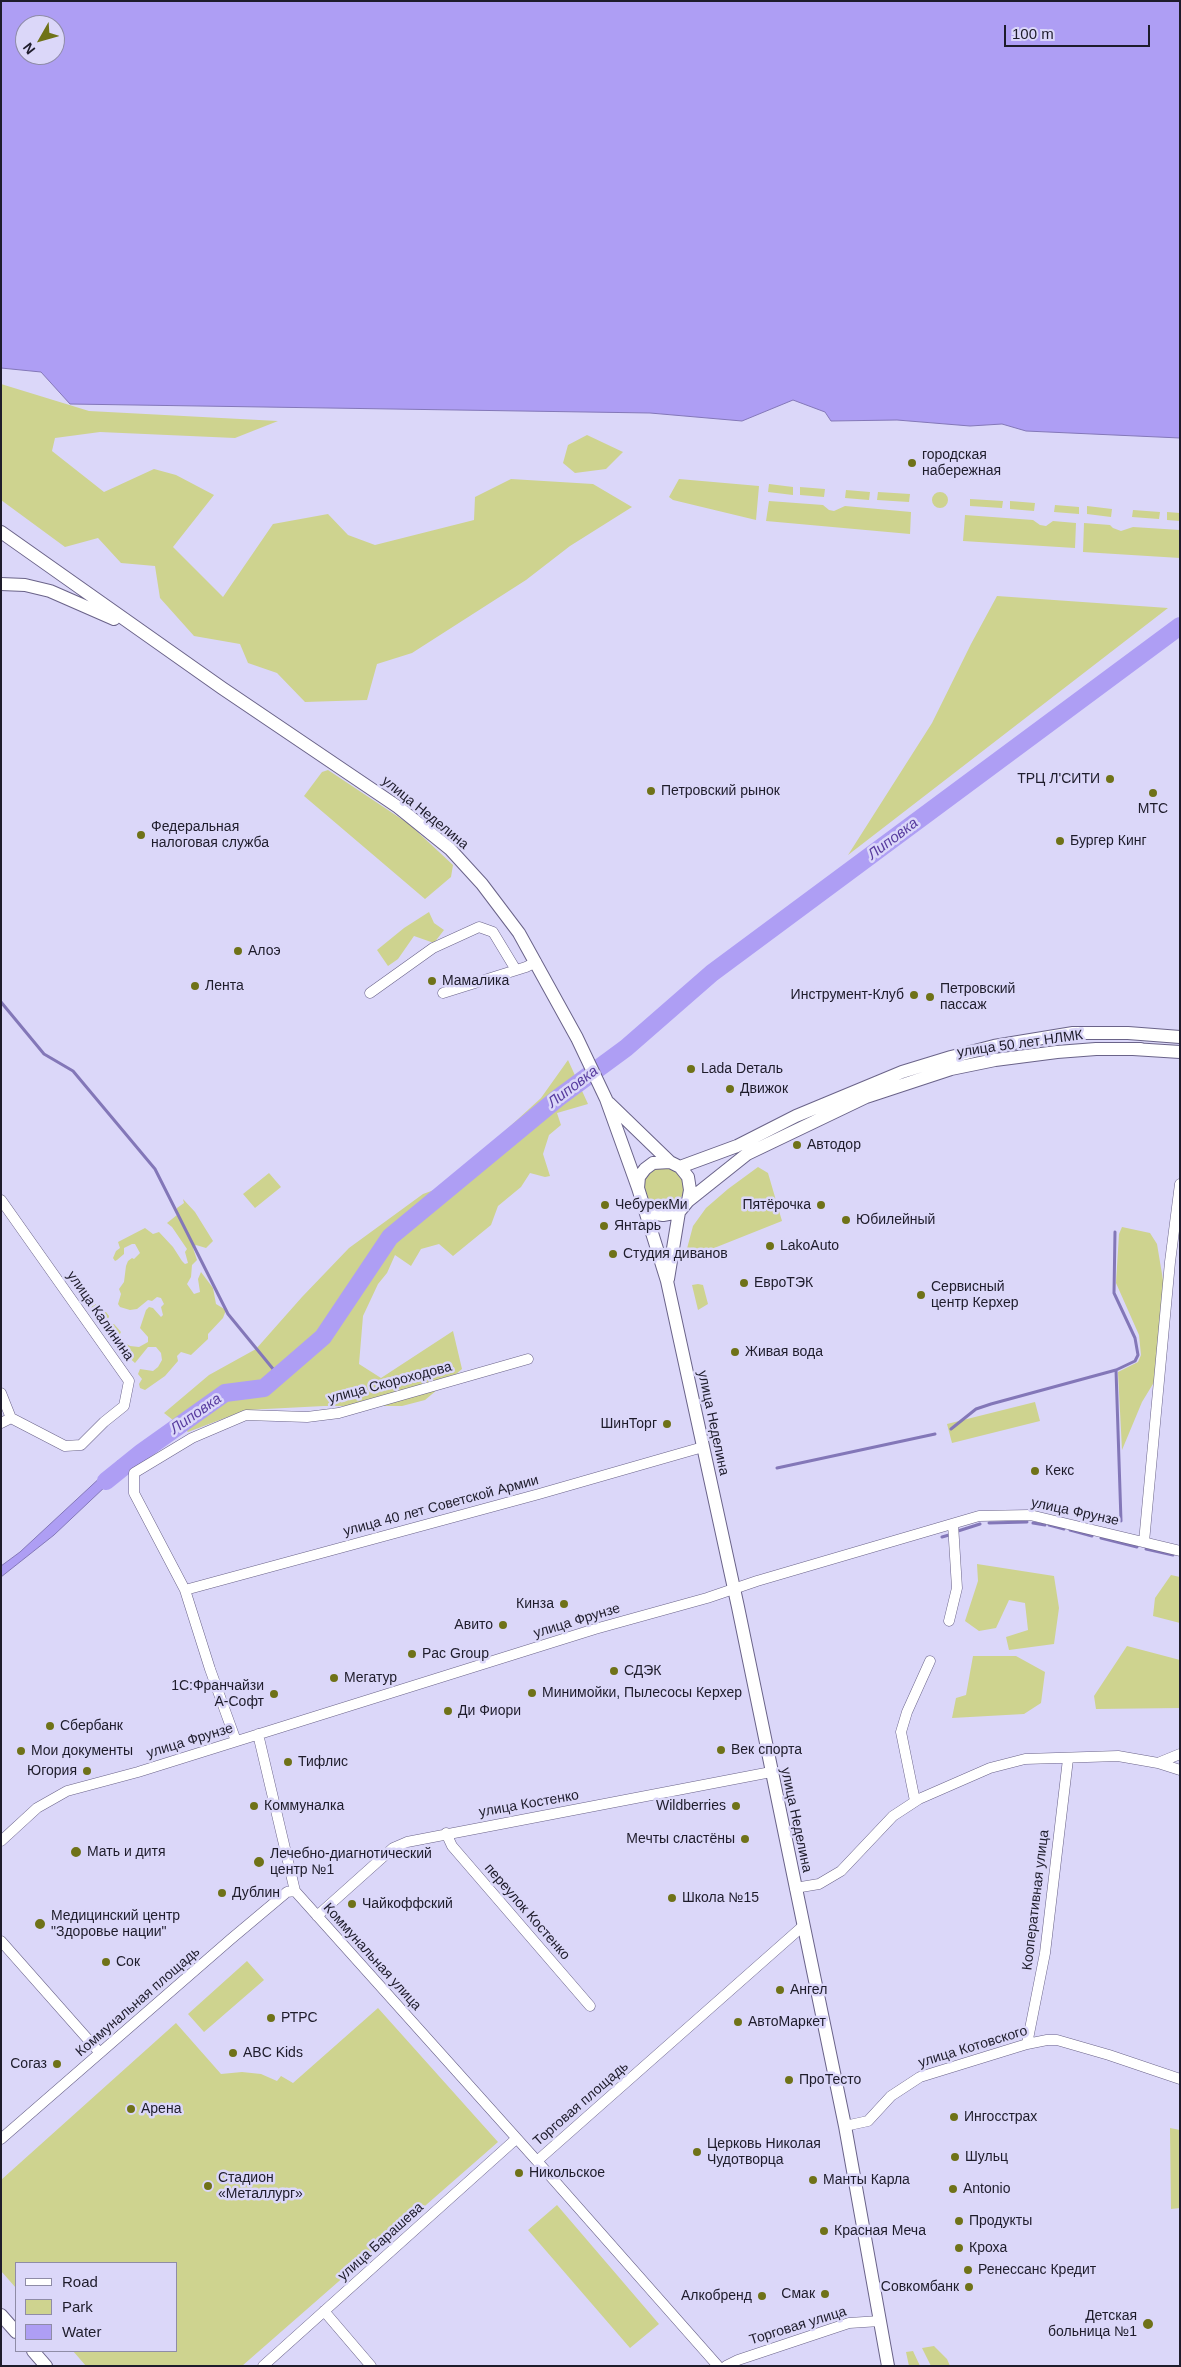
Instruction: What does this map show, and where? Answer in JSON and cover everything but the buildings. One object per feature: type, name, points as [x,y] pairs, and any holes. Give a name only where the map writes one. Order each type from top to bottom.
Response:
[{"type":"main road","points":[[1,532],[137,628]]},
{"type":"main road","points":[[1,584],[25,585],[50,591],[137,628]]},
{"type":"main road","name":"улица Неделина","points":[[137,628],[398,807],[438,839],[482,884],[519,933],[582,1048],[607,1100],[638,1188]]},
{"type":"main road","name":"улица 50 лет НЛМК","points":[[675,1165],[737,1146],[796,1116],[902,1072],[957,1055],[994,1046],[1073,1033],[1128,1033],[1180,1037]]},
{"type":"main road","name":"улица 50 лет НЛМК","points":[[688,1201],[728,1167],[763,1144],[866,1097],[951,1069],[995,1060],[1067,1051],[1096,1049],[1180,1052]]},
{"type":"main road","points":[[607,1100],[688,1177],[690,1190],[688,1201],[679,1212],[667,1281]]},
{"type":"main road","points":[[675,1165],[653,1163],[644,1169],[639,1177],[638,1188],[642,1202],[656,1214],[663,1215],[679,1212]]},
{"type":"main road","name":"улица Неделина","points":[[642,1202],[667,1281],[734,1590],[845,2126],[888,2366]]},
{"type":"main road","points":[[1,2315],[15,2331]]},
{"type":"main road","points":[[34,2352],[46,2366]]},
{"type":"street","points":[[370,993],[433,948],[479,927],[493,932],[516,970]]},
{"type":"street","points":[[443,993],[536,962]]},
{"type":"street","points":[[1144,1542],[1170,1262],[1180,1184]]},
{"type":"street","name":"улица Калинина","points":[[1,1200],[129,1381],[124,1406],[104,1422],[81,1445],[65,1446],[11,1418]]},
{"type":"street","name":"улица Скороходова","points":[[185,1590],[134,1493],[134,1472],[192,1438],[246,1415],[307,1417],[338,1413],[528,1359]]},
{"type":"street","points":[[1,1393],[11,1418],[1,1423]]},
{"type":"street","name":"улица 40 лет Советской Армии","points":[[185,1590],[539,1494],[703,1447]]},
{"type":"street","name":"улица Фрунзе","points":[[1,1842],[37,1808],[68,1791],[236,1741],[595,1629],[734,1590],[757,1581],[979,1516],[1030,1515],[1180,1550]]},
{"type":"street","points":[[949,1621],[957,1588],[953,1524]]},
{"type":"street","points":[[185,1590],[210,1669],[236,1741]]},
{"type":"street","points":[[915,1801],[901,1732],[907,1712],[930,1661]]},
{"type":"street","name":"Коммунальная улица","points":[[258,1734],[295,1891],[537,2162]]},
{"type":"street","points":[[1158,1763],[1180,1754]]},
{"type":"street","points":[[795,1888],[819,1884],[841,1871],[893,1816],[915,1801],[990,1768],[1025,1759],[1118,1756],[1158,1763],[1180,1770]]},
{"type":"street","name":"Кооперативная улица","points":[[1027,2044],[1045,1953],[1068,1758]]},
{"type":"street","name":"улица Костенко","points":[[317,1916],[393,1848],[407,1842],[771,1772]]},
{"type":"street","name":"переулок Костенко","points":[[446,1833],[452,1846],[590,2006]]},
{"type":"street","name":"Коммунальная площадь","points":[[1,2139],[287,1892],[295,1891]]},
{"type":"street","name":"Торговая площадь","points":[[718,2366],[537,2162],[803,1926]]},
{"type":"street","points":[[1,1941],[100,2053]]},
{"type":"street","name":"улица Котовского","points":[[845,2126],[868,2120],[891,2096],[920,2077],[1027,2044],[1057,2040],[1180,2079]]},
{"type":"street","name":"улица Барашева","points":[[263,2366],[516,2140]]},
{"type":"street","points":[[324,2312],[371,2366]]},
{"type":"street","name":"Торговая улица","points":[[726,2366],[738,2360],[849,2323],[880,2321]]},
{"type":"green space","points":[[1,384],[89,411],[278,421],[235,438],[100,432],[55,438],[52,451],[104,492],[154,469],[176,475],[214,495],[173,547],[223,597],[273,524],[328,514],[348,535],[375,545],[474,520],[475,497],[511,479],[593,484],[632,507],[570,546],[526,580],[412,653],[377,664],[367,700],[305,702],[277,673],[248,663],[240,644],[194,636],[160,598],[155,566],[121,563],[98,538],[65,547],[1,500]]},
{"type":"green space","points":[[587,435],[623,452],[606,469],[575,473],[563,463],[568,445]]},
{"type":"green space","points":[[679,479],[759,486],[756,520],[673,500],[669,497]]},
{"type":"green space","points":[[769,484],[793,487],[793,495],[768,492]]},
{"type":"green space","points":[[800,487],[825,489],[824,497],[800,495]]},
{"type":"green space","points":[[846,490],[870,492],[869,500],[845,498]]},
{"type":"green space","points":[[878,492],[910,494],[909,502],[877,500]]},
{"type":"green space","points":[[937,492],[943,492],[948,497],[946,506],[937,508],[932,503],[932,497]]},
{"type":"green space","points":[[970,499],[1003,501],[1002,508],[970,506]]},
{"type":"green space","points":[[769,501],[823,505],[829,510],[834,511],[845,506],[911,512],[910,534],[766,521]]},
{"type":"green space","points":[[1010,501],[1035,503],[1034,511],[1010,509]]},
{"type":"green space","points":[[1055,505],[1079,507],[1079,514],[1054,512]]},
{"type":"green space","points":[[1087,506],[1112,509],[1111,517],[1087,514]]},
{"type":"green space","points":[[1133,510],[1160,512],[1159,519],[1132,517]]},
{"type":"green space","points":[[1167,512],[1180,513],[1180,521],[1167,520]]},
{"type":"green space","points":[[965,515],[1033,520],[1040,525],[1046,526],[1053,521],[1076,523],[1075,548],[963,541]]},
{"type":"green space","points":[[1084,523],[1110,525],[1121,531],[1133,527],[1180,530],[1180,558],[1083,552]]},
{"type":"green space","points":[[997,596],[1168,608],[848,855],[932,723]]},
{"type":"green space","points":[[328,770],[409,824],[453,865],[451,877],[425,899],[304,796],[322,772]]},
{"type":"green space","points":[[429,912],[434,923],[444,930],[434,943],[414,936],[398,959],[388,966],[377,950],[404,928]]},
{"type":"green space","points":[[568,1060],[588,1104],[557,1113],[561,1125],[549,1135],[543,1154],[550,1176],[545,1177],[530,1173],[521,1187],[498,1206],[491,1225],[453,1256],[439,1244],[421,1249],[411,1266],[395,1255],[387,1273],[378,1284],[363,1316],[359,1364],[381,1378],[453,1331],[462,1369],[425,1400],[402,1406],[324,1406],[246,1410],[188,1432],[164,1413],[209,1375],[256,1349],[349,1248],[423,1194],[481,1173],[486,1165],[510,1144],[506,1130],[541,1098]]},
{"type":"green space","points":[[663,1166],[678,1172],[684,1187],[678,1202],[663,1208],[648,1202],[642,1187],[648,1172]]},
{"type":"green space","points":[[758,1167],[768,1173],[782,1221],[684,1260],[693,1226],[706,1208]]},
{"type":"green space","points":[[269,1173],[281,1187],[255,1208],[243,1194]]},
{"type":"green space","points":[[183,1199],[195,1212],[213,1241],[206,1248],[196,1245],[193,1248],[197,1260],[192,1265],[191,1277],[187,1284],[194,1294],[200,1292],[198,1279],[201,1272],[213,1288],[216,1304],[226,1310],[223,1318],[208,1334],[208,1339],[191,1355],[181,1352],[177,1356],[178,1361],[165,1376],[145,1390],[140,1388],[139,1384],[142,1379],[138,1374],[140,1369],[153,1371],[162,1360],[161,1353],[156,1347],[148,1347],[135,1363],[116,1346],[114,1347],[111,1335],[91,1307],[96,1304],[101,1312],[106,1312],[109,1316],[107,1324],[114,1324],[121,1332],[119,1336],[125,1343],[130,1346],[139,1347],[148,1342],[148,1337],[140,1328],[146,1310],[149,1307],[153,1308],[161,1317],[163,1315],[161,1307],[164,1304],[161,1298],[157,1297],[152,1301],[148,1300],[137,1309],[130,1310],[120,1307],[118,1304],[121,1294],[119,1289],[124,1282],[126,1266],[128,1261],[132,1258],[134,1259],[140,1253],[135,1244],[132,1244],[124,1248],[124,1254],[117,1260],[115,1261],[113,1258],[116,1251],[120,1248],[118,1242],[145,1228],[153,1234],[159,1232],[173,1247],[182,1261],[185,1264],[188,1263],[185,1252],[187,1249],[172,1227],[167,1223],[177,1215],[177,1208],[184,1203]]},
{"type":"green space","points":[[1122,1227],[1150,1233],[1157,1244],[1164,1286],[1156,1379],[1142,1402],[1122,1450],[1118,1372],[1138,1362],[1141,1355],[1139,1335],[1116,1283],[1119,1234]]},
{"type":"green space","points":[[692,1285],[703,1285],[708,1304],[698,1310]]},
{"type":"green space","points":[[1035,1402],[1040,1421],[952,1443],[947,1424]]},
{"type":"green space","points":[[977,1564],[1054,1576],[1059,1608],[1054,1644],[1009,1650],[1006,1637],[1028,1630],[1025,1603],[1009,1600],[996,1628],[979,1631],[965,1621],[978,1581]]},
{"type":"green space","points":[[1171,1575],[1180,1577],[1180,1623],[1153,1616],[1155,1598]]},
{"type":"green space","points":[[1127,1646],[1180,1660],[1180,1708],[1096,1709],[1094,1696]]},
{"type":"green space","points":[[973,1656],[1016,1656],[1045,1672],[1041,1703],[1024,1714],[952,1718],[956,1698],[966,1695]]},
{"type":"green space","points":[[247,1961],[264,1980],[204,2032],[188,2014]]},
{"type":"green space","points":[[378,2008],[498,2142],[242,2366],[86,2366],[74,2352],[178,2352],[178,2262],[15,2262],[15,2287],[1,2271],[1,2180],[176,2023],[221,2074],[242,2072],[261,2074],[277,2081],[281,2076],[293,2083]]},
{"type":"green space","points":[[1170,2128],[1180,2130],[1180,2208],[1171,2209]]},
{"type":"green space","points":[[557,2205],[659,2324],[630,2348],[528,2230]]},
{"type":"green space","points":[[934,2346],[947,2359],[950,2366],[931,2366],[922,2348]]},
{"type":"green space","points":[[913,2351],[920,2366],[909,2366],[906,2352]]},
{"type":"water","points":[[1,1],[1180,1],[1180,438],[1026,431],[1002,424],[970,426],[897,420],[831,421],[825,412],[793,400],[742,421],[650,413],[70,404],[41,372],[1,368]]},
{"type":"water","points":[[118,1461],[125,1468],[54,1535],[1,1577],[1,1566],[20,1552]]},
{"type":"waterway","name":"Липовка","points":[[106,1481],[142,1452],[225,1393],[264,1388],[323,1337],[390,1237],[558,1098],[626,1048],[712,973],[1180,626]]},
{"type":"waterway","points":[[1,1002],[44,1054],[73,1071],[155,1169],[228,1314],[278,1375]]},
{"type":"waterway","points":[[951,1429],[976,1409],[1116,1370],[1135,1361],[1138,1355],[1135,1338],[1114,1293],[1115,1232]]},
{"type":"waterway","points":[[1116,1370],[1121,1521]]},
{"type":"waterway","points":[[777,1468],[935,1434]]},
{"type":"waterway","points":[[989,1523],[1027,1522]]},
{"type":"waterway","points":[[1033,1523],[1045,1525]]},
{"type":"waterway","points":[[958,1531],[980,1524]]},
{"type":"waterway","points":[[1049,1525],[1064,1529]]},
{"type":"waterway","points":[[1070,1530],[1092,1536]]},
{"type":"waterway","points":[[942,1537],[949,1535]]},
{"type":"waterway","points":[[1101,1538],[1137,1547]]},
{"type":"waterway","points":[[1146,1549],[1173,1555]]},
{"type":"place","name":"городская набережная","points":[[912,463]]},
{"type":"place","name":"ТРЦ Л'СИТИ","points":[[1110,779]]},
{"type":"place","name":"Петровский рынок","points":[[651,791]]},
{"type":"place","name":"МТС","points":[[1153,793]]},
{"type":"place","name":"Федеральная налоговая служба","points":[[141,835]]},
{"type":"place","name":"Бургер Кинг","points":[[1060,841]]},
{"type":"place","name":"Алоэ","points":[[238,951]]},
{"type":"place","name":"Мамалика","points":[[432,981]]},
{"type":"place","name":"Лента","points":[[195,986]]},
{"type":"place","name":"Инструмент-Клуб","points":[[914,995]]},
{"type":"place","name":"Петровский пассаж","points":[[930,997]]},
{"type":"place","name":"Lada Dеталь","points":[[691,1069]]},
{"type":"place","name":"Движок","points":[[730,1089]]},
{"type":"place","name":"Автодор","points":[[797,1145]]},
{"type":"place","name":"ЧебурекМи","points":[[605,1205]]},
{"type":"place","name":"Пятёрочка","points":[[821,1205]]},
{"type":"place","name":"Юбилейный","points":[[846,1220]]},
{"type":"place","name":"Янтарь","points":[[604,1226]]},
{"type":"place","name":"LakoAuto","points":[[770,1246]]},
{"type":"place","name":"Студия диванов","points":[[613,1254]]},
{"type":"place","name":"ЕвроТЭК","points":[[744,1283]]},
{"type":"place","name":"Сервисный центр Керхер","points":[[921,1295]]},
{"type":"place","name":"Живая вода","points":[[735,1352]]},
{"type":"place","name":"ШинТорг","points":[[667,1424]]},
{"type":"place","name":"Кекс","points":[[1035,1471]]},
{"type":"place","name":"Кинза","points":[[564,1604]]},
{"type":"place","name":"Авито","points":[[503,1625]]},
{"type":"place","name":"Pac Group","points":[[412,1654]]},
{"type":"place","name":"СДЭК","points":[[614,1671]]},
{"type":"place","name":"Мегатур","points":[[334,1678]]},
{"type":"place","name":"Минимойки, Пылесосы Керхер","points":[[532,1693]]},
{"type":"place","name":"1С:Франчайзи А-Софт","points":[[274,1694]]},
{"type":"place","name":"Ди Фиори","points":[[448,1711]]},
{"type":"place","name":"Сбербанк","points":[[50,1726]]},
{"type":"place","name":"Век спорта","points":[[721,1750]]},
{"type":"place","name":"Мои документы","points":[[21,1751]]},
{"type":"place","name":"Тифлис","points":[[288,1762]]},
{"type":"place","name":"Югория","points":[[87,1771]]},
{"type":"place","name":"Коммуналка","points":[[254,1806]]},
{"type":"place","name":"Wildberries","points":[[736,1806]]},
{"type":"place","name":"Мечты сластёны","points":[[745,1839]]},
{"type":"place","name":"Мать и дитя","points":[[76,1852]]},
{"type":"place","name":"Лечебно-диагнотический центр №1","points":[[259,1862]]},
{"type":"place","name":"Дублин","points":[[222,1893]]},
{"type":"place","name":"Школа №15","points":[[672,1898]]},
{"type":"place","name":"Чайкоффский","points":[[352,1904]]},
{"type":"place","name":"Медицинский центр \"Здоровье нации\"","points":[[40,1924]]},
{"type":"place","name":"Сок","points":[[106,1962]]},
{"type":"place","name":"Ангел","points":[[780,1990]]},
{"type":"place","name":"РТРС","points":[[271,2018]]},
{"type":"place","name":"АвтоМаркет","points":[[738,2022]]},
{"type":"place","name":"ABC Kids","points":[[233,2053]]},
{"type":"place","name":"Согаз","points":[[57,2064]]},
{"type":"place","name":"ПроТесто","points":[[789,2080]]},
{"type":"place","name":"Арена","points":[[131,2109]]},
{"type":"place","name":"Ингосстрах","points":[[954,2117]]},
{"type":"place","name":"Церковь Николая Чудотворца","points":[[697,2152]]},
{"type":"place","name":"Шульц","points":[[955,2157]]},
{"type":"place","name":"Никольское","points":[[519,2173]]},
{"type":"place","name":"Манты Карла","points":[[813,2180]]},
{"type":"place","name":"Стадион «Металлург»","points":[[208,2186]]},
{"type":"place","name":"Antonio","points":[[953,2189]]},
{"type":"place","name":"Продукты","points":[[959,2221]]},
{"type":"place","name":"Красная Меча","points":[[824,2231]]},
{"type":"place","name":"Кроха","points":[[959,2248]]},
{"type":"place","name":"Ренессанс Кредит","points":[[968,2270]]},
{"type":"place","name":"Совкомбанк","points":[[969,2287]]},
{"type":"place","name":"Смак","points":[[825,2294]]},
{"type":"place","name":"Алкобренд","points":[[762,2296]]},
{"type":"place","name":"Детская больница №1","points":[[1148,2324]]}]
